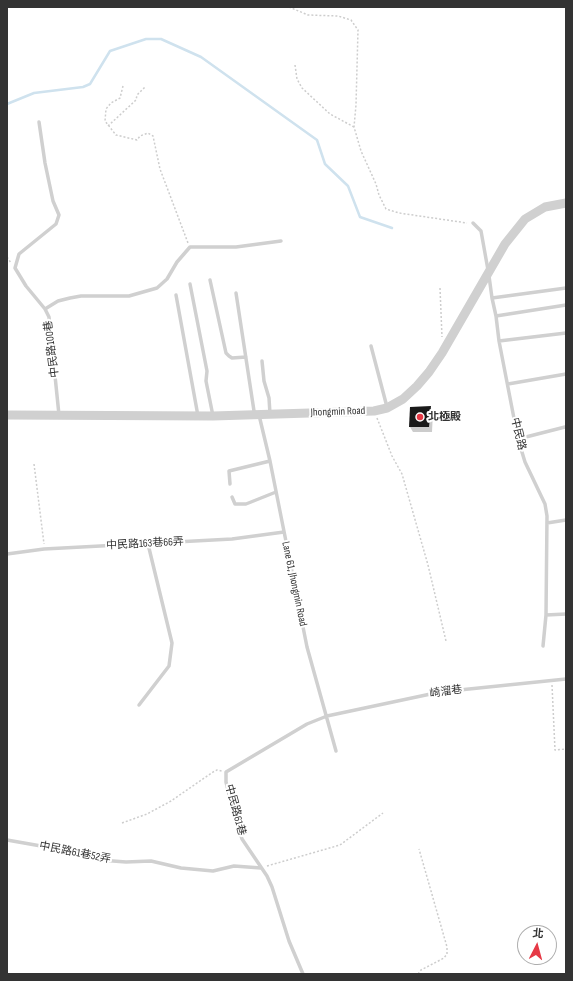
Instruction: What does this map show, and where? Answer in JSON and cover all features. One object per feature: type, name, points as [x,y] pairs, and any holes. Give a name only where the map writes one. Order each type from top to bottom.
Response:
[{"type":"street","name":"Jhongmin Road","points":[[7,415],[213,416],[374,411],[387,408],[403,399],[429,372],[489,274],[505,244],[525,219],[545,207],[566,202]]},
{"type":"lane","name":"中民路100巷","points":[[39,122],[45,163],[53,201],[59,215],[56,224],[19,254],[15,268],[26,286],[45,309],[49,317],[59,416]]},
{"type":"lane","name":"中民路","points":[[473,223],[481,231],[499,341],[518,439],[525,462],[545,504],[547,523],[546,615],[542,646]]},
{"type":"lane","points":[[45,309],[58,301],[70,298],[81,296],[129,296],[157,288],[167,279],[177,262],[190,247],[236,247],[281,241]]},
{"type":"lane","points":[[210,280],[226,353],[232,358],[246,358]]},
{"type":"lane","points":[[190,284],[207,371],[206,381],[213,416]]},
{"type":"lane","points":[[492,298],[566,288]]},
{"type":"lane","name":"Lane 61, Jhongmin Road","points":[[236,293],[254,411],[259,415],[270,461],[307,647],[336,751]]},
{"type":"lane","points":[[176,295],[198,416]]},
{"type":"lane","points":[[496,316],[566,305]]},
{"type":"lane","points":[[499,341],[566,333]]},
{"type":"lane","points":[[371,346],[387,408]]},
{"type":"lane","points":[[262,361],[264,381],[269,398],[270,414]]},
{"type":"lane","points":[[508,384],[566,374]]},
{"type":"lane","points":[[518,439],[564,427]]},
{"type":"lane","points":[[230,484],[229,471],[270,461]]},
{"type":"lane","points":[[232,497],[235,504],[246,504],[276,492]]},
{"type":"lane","points":[[547,523],[566,520]]},
{"type":"lane","name":"中民路163巷66弄","points":[[7,554],[44,550],[232,539],[284,532]]},
{"type":"lane","points":[[139,705],[169,666],[172,644],[148,544]]},
{"type":"lane","points":[[546,615],[566,614]]},
{"type":"lane","name":"崎溜巷","points":[[327,716],[440,692],[566,679]]},
{"type":"lane","name":"中民路61巷","points":[[303,974],[289,941],[272,887],[242,839],[226,782],[226,772],[301,727],[327,716]]},
{"type":"lane","name":"中民路61巷52弄","points":[[7,840],[42,846],[100,860],[126,862],[150,861],[181,868],[213,871],[234,866],[261,868]]},
{"type":"path","points":[[289,7],[308,15],[338,16],[351,20],[358,30],[354,127],[361,151],[386,209],[399,213],[473,223]]},
{"type":"path","points":[[295,65],[297,79],[302,88],[330,114],[354,127]]},
{"type":"path","points":[[123,86],[120,98],[110,103],[106,109],[105,121],[116,135],[137,140],[140,136],[148,133],[153,136],[160,169],[190,247]]},
{"type":"path","points":[[108,126],[136,100],[137,95],[145,88]]},
{"type":"path","points":[[440,288],[442,338]]},
{"type":"path","points":[[374,411],[392,456],[402,474],[428,565],[446,641]]},
{"type":"path","points":[[34,464],[44,550]]},
{"type":"path","points":[[552,681],[554,750],[566,749]]},
{"type":"path","points":[[122,823],[147,814],[171,801],[201,779],[217,770],[226,772]]},
{"type":"path","points":[[261,868],[285,862],[318,850],[330,849],[340,845],[383,813]]},
{"type":"path","points":[[418,974],[421,970],[444,958],[447,954],[447,947],[419,849]]},
{"type":"building","name":"北極殿","points":[[431,406],[429,427],[409,427],[410,407]]},
{"type":"waterway","points":[[7,104],[34,93],[83,87],[90,84],[110,51],[146,39],[161,39],[201,57],[317,140],[325,164],[348,186],[360,217],[392,228]]},
{"type":"place","name":"北極殿","points":[[420,417]]}]
